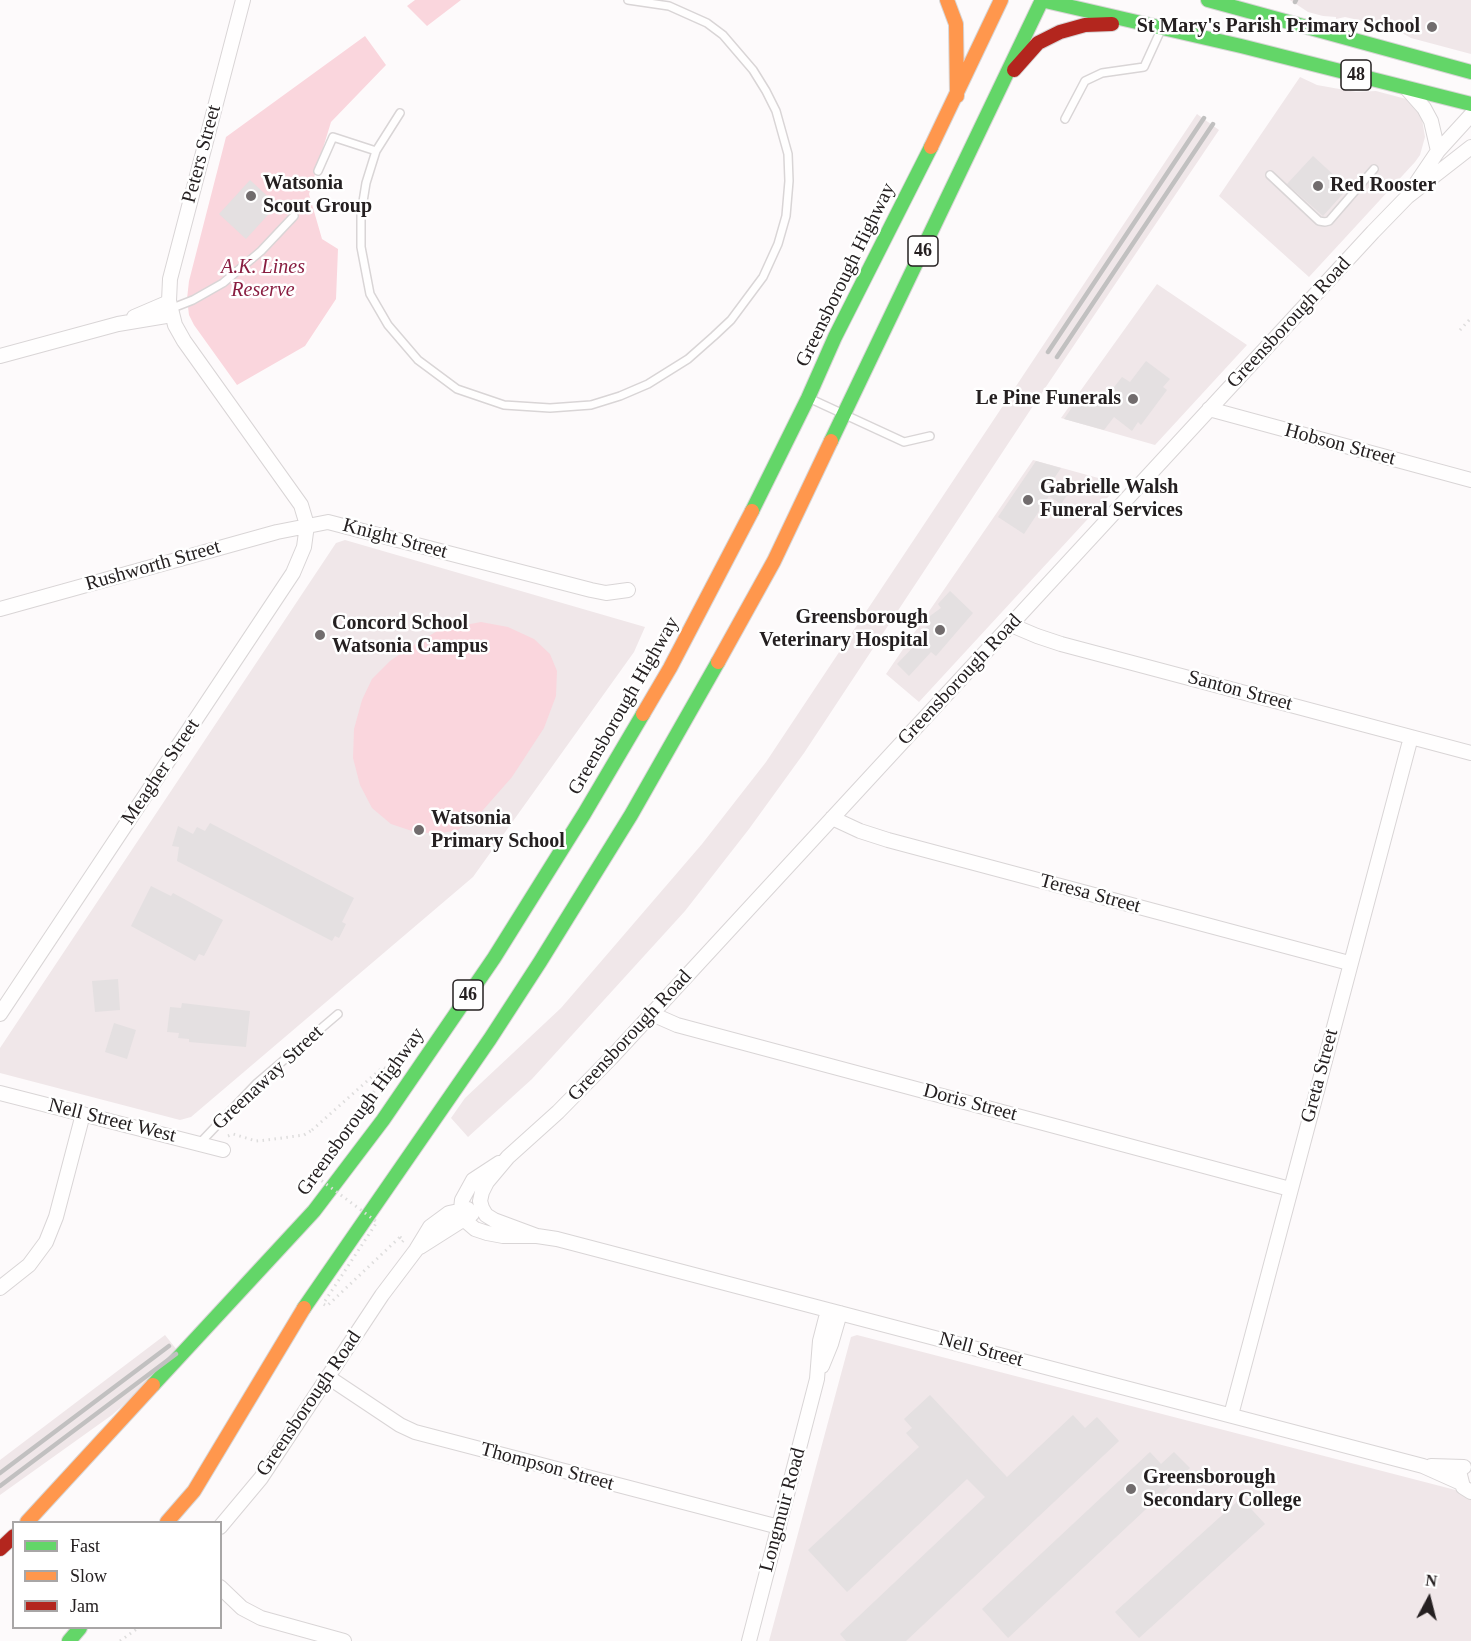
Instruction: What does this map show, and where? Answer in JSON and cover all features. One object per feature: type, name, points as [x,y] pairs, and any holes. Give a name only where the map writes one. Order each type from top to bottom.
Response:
[{"type":"main road","points":[[947,0],[956,24],[957,96]]},
{"type":"main road","name":"Greensborough Highway","points":[[28,1521],[314,1211],[389,1110],[494,958],[584,814],[664,678],[722,571],[808,398],[835,336],[957,96],[1001,0]]},
{"type":"main road","name":"48","points":[[1042,0],[1163,27],[1471,104]]},
{"type":"main road","name":"46","points":[[168,1521],[194,1491],[315,1290],[490,1039],[631,815],[685,723],[774,561],[1042,0]]},
{"type":"main road","name":"48","points":[[1208,0],[1471,72]]},
{"type":"main road","points":[[1002,86],[1038,43],[1060,32],[1085,26],[1140,22]]},
{"type":"main road","points":[[0,1549],[12,1538]]},
{"type":"main road","points":[[69,1641],[79,1629]]},
{"type":"street","name":"Peters Street","points":[[170,309],[170,279],[243,0]]},
{"type":"street","points":[[1406,87],[1424,108],[1431,121],[1438,151]]},
{"type":"street","name":"Greensborough Road","points":[[1407,198],[1438,151],[1471,115]]},
{"type":"street","name":"Greensborough Road","points":[[222,1525],[261,1478],[382,1295],[416,1250],[463,1214],[482,1208],[480,1201],[487,1182],[508,1157],[558,1112],[652,1014],[1209,409],[1407,198],[1471,147]]},
{"type":"street","points":[[0,356],[170,309],[184,341],[296,496],[307,525]]},
{"type":"street","name":"Hobson Street","points":[[1209,409],[1471,480]]},
{"type":"street","name":"Knight Street","points":[[307,525],[328,522],[338,524],[591,590],[606,593],[628,590]]},
{"type":"street","name":"Rushworth Street","points":[[0,609],[307,525]]},
{"type":"street","name":"Meagher Street","points":[[0,1014],[293,573],[304,547],[307,525]]},
{"type":"street","name":"Santon Street","points":[[1011,625],[1061,644],[1471,753]]},
{"type":"street","name":"Greta Street","points":[[1231,1415],[1349,963],[1411,737]]},
{"type":"street","name":"Teresa Street","points":[[832,818],[860,831],[888,840],[1349,963]]},
{"type":"street","name":"Doris Street","points":[[652,1014],[678,1025],[1290,1189]]},
{"type":"street","name":"Nell Street West","points":[[0,1093],[199,1143],[224,1143]]},
{"type":"street","points":[[0,1288],[29,1265],[46,1242],[56,1217],[83,1114]]},
{"type":"street","name":"Greensborough Road","points":[[463,1214],[462,1200],[473,1180],[508,1157]]},
{"type":"street","name":"Nell Street","points":[[482,1208],[486,1215],[494,1220],[537,1236],[568,1242],[1423,1466],[1466,1488]]},
{"type":"street","name":"Nell Street","points":[[463,1214],[475,1229],[487,1233],[503,1236],[537,1236]]},
{"type":"street","name":"Longmuir Road","points":[[749,1641],[817,1378],[831,1344],[834,1312]]},
{"type":"street","name":"Thompson Street","points":[[328,1377],[400,1425],[415,1432],[779,1527]]},
{"type":"street","points":[[1466,1488],[1460,1475],[1468,1465]]},
{"type":"street","name":"Nell Street","points":[[1423,1466],[1468,1465]]},
{"type":"street","points":[[222,1589],[242,1608],[261,1618],[344,1641]]},
{"type":"lane","points":[[400,113],[376,151],[366,183],[361,214],[361,247],[370,294],[388,325],[418,360],[457,389],[504,405],[550,408],[591,405],[620,396],[658,378],[688,359],[731,320],[764,277],[778,244],[786,216],[789,181],[788,154],[776,111],[766,92],[753,70],[723,35],[707,23],[669,6],[628,0]]},
{"type":"lane","points":[[1065,119],[1085,81],[1102,73],[1144,67],[1163,27]]},
{"type":"lane","points":[[318,171],[333,136],[376,151]]},
{"type":"lane","points":[[1270,175],[1319,221],[1325,222],[1329,221],[1374,170]]},
{"type":"lane","points":[[170,309],[193,300],[224,283],[261,251],[294,216]]},
{"type":"lane","points":[[808,398],[904,442],[930,436]]},
{"type":"lane","name":"Greenaway Street","points":[[199,1143],[257,1083],[338,1014]]},
{"type":"path","points":[[1460,330],[1471,318]]},
{"type":"path","points":[[224,1143],[233,1134],[256,1141],[304,1135],[383,1067],[388,1070],[318,1178],[377,1222],[323,1304],[327,1306],[400,1237]]},
{"type":"path","points":[[120,1641],[137,1629]]},
{"type":"shaded area","name":"St Mary's Parish Primary School","points":[[1290,0],[1471,0],[1471,54],[1411,38],[1393,26],[1345,17],[1336,19],[1336,17],[1308,12]]},
{"type":"shaded area","points":[[1300,77],[1317,85],[1356,92],[1376,91],[1406,99],[1414,105],[1422,119],[1425,137],[1420,155],[1415,162],[1309,277],[1219,196]]},
{"type":"shaded area","points":[[1197,114],[1219,130],[804,753],[685,911],[532,1079],[468,1137],[451,1118],[465,1098],[561,1008],[702,844],[766,762]]},
{"type":"shaded area","points":[[1157,284],[1247,345],[1155,445],[1061,418]]},
{"type":"shaded area","points":[[1033,460],[1120,484],[919,702],[886,674]]},
{"type":"shaded area","name":"Watsonia Primary School","points":[[345,540],[645,627],[634,652],[473,877],[191,1117],[180,1120],[0,1073],[0,1048],[336,543]]},
{"type":"shaded area","points":[[165,1335],[181,1355],[112,1415],[0,1495],[0,1460]]},
{"type":"shaded area","name":"Greensborough Secondary College","points":[[857,1335],[1471,1494],[1471,1641],[769,1641],[851,1337]]},
{"type":"green space","points":[[415,0],[461,0],[427,26],[407,6]]},
{"type":"green space","name":"A.K. Lines Reserve","points":[[365,36],[386,65],[331,122],[309,194],[322,239],[338,249],[336,299],[305,346],[237,385],[194,325],[189,315],[187,299],[189,281],[226,137]]},
{"type":"green space","points":[[481,622],[508,627],[534,639],[550,654],[557,671],[556,696],[544,728],[512,777],[476,818],[458,830],[436,834],[412,831],[391,824],[372,808],[360,785],[353,758],[354,729],[362,700],[372,679],[390,661],[412,646],[439,630]]},
{"type":"building","name":"Red Rooster","points":[[1313,156],[1348,188],[1323,216],[1287,184]]},
{"type":"building","name":"Watsonia Scout Group","points":[[250,180],[277,205],[246,239],[219,214]]},
{"type":"building","name":"Le Pine Funerals","points":[[1146,361],[1170,379],[1163,387],[1167,390],[1141,425],[1138,422],[1132,431],[1114,417],[1104,430],[1064,419],[1083,392],[1100,405],[1122,377],[1130,382]]},
{"type":"building","name":"Gabrielle Walsh Funeral Services","points":[[1036,461],[1061,468],[1053,480],[1070,491],[1061,504],[1049,496],[1024,534],[998,517]]},
{"type":"building","name":"Greensborough Veterinary Hospital","points":[[950,591],[973,613],[936,656],[931,652],[909,676],[897,664],[920,640],[916,637],[928,625],[923,621],[941,608],[938,604]]},
{"type":"building","points":[[210,823],[354,898],[342,922],[346,924],[339,938],[335,936],[332,941],[177,861],[179,847],[172,846],[178,826],[193,834],[197,827],[205,831]]},
{"type":"building","points":[[151,886],[171,896],[173,893],[223,920],[204,956],[199,954],[195,961],[131,926]]},
{"type":"building","points":[[118,979],[120,1010],[95,1012],[92,981]]},
{"type":"building","points":[[182,1003],[250,1011],[246,1047],[189,1042],[189,1039],[178,1038],[179,1033],[167,1032],[170,1007],[181,1008]]},
{"type":"building","points":[[114,1023],[136,1030],[127,1059],[105,1052]]},
{"type":"building","points":[[930,1395],[1007,1477],[1073,1415],[1085,1428],[1097,1417],[1119,1441],[906,1641],[846,1641],[840,1634],[985,1497],[967,1479],[847,1592],[808,1550],[919,1447],[906,1433],[912,1428],[904,1419]]},
{"type":"building","points":[[1150,1452],[1161,1464],[1174,1452],[1190,1468],[1008,1638],[982,1609]]},
{"type":"building","points":[[1241,1498],[1265,1524],[1139,1638],[1115,1612]]},
{"type":"railway","points":[[1048,352],[1204,118]]},
{"type":"railway","points":[[1057,357],[1213,124]]},
{"type":"railway","points":[[0,1473],[169,1346]]},
{"type":"railway","points":[[0,1486],[176,1354]]},
{"type":"traffic: fast","points":[[1041,0],[1241,46],[1471,104]]},
{"type":"traffic: fast","points":[[831,441],[1042,0]]},
{"type":"traffic: fast","points":[[1208,0],[1471,72]]},
{"type":"traffic: fast","points":[[752,511],[808,398],[835,337],[931,147]]},
{"type":"traffic: fast","points":[[304,1308],[490,1039],[540,962],[631,815],[718,662]]},
{"type":"traffic: fast","points":[[153,1385],[314,1211],[383,1120],[494,958],[643,714]]},
{"type":"traffic: fast","points":[[69,1641],[79,1629]]},
{"type":"traffic: slow","points":[[947,0],[956,24],[957,96]]},
{"type":"traffic: slow","points":[[931,147],[1001,0]]},
{"type":"traffic: slow","points":[[718,662],[774,561],[831,441]]},
{"type":"traffic: slow","points":[[643,714],[670,668],[752,511]]},
{"type":"traffic: slow","points":[[168,1521],[194,1491],[304,1308]]},
{"type":"traffic: slow","points":[[28,1521],[153,1385]]},
{"type":"traffic: jam","points":[[1014,70],[1038,43],[1060,32],[1085,25],[1112,24]]},
{"type":"traffic: jam","points":[[0,1549],[12,1538]]},
{"type":"place","name":"St Mary's Parish Primary School","points":[[1432,27]]},
{"type":"place","name":"Red Rooster","points":[[1318,186]]},
{"type":"place","name":"Watsonia Scout Group","points":[[251,196]]},
{"type":"place","name":"Le Pine Funerals","points":[[1133,399]]},
{"type":"place","name":"Gabrielle Walsh Funeral Services","points":[[1028,500]]},
{"type":"place","name":"Greensborough Veterinary Hospital","points":[[940,630]]},
{"type":"place","name":"Concord School Watsonia Campus","points":[[320,635]]},
{"type":"place","name":"Watsonia Primary School","points":[[419,830]]},
{"type":"place","name":"Greensborough Secondary College","points":[[1131,1489]]}]
